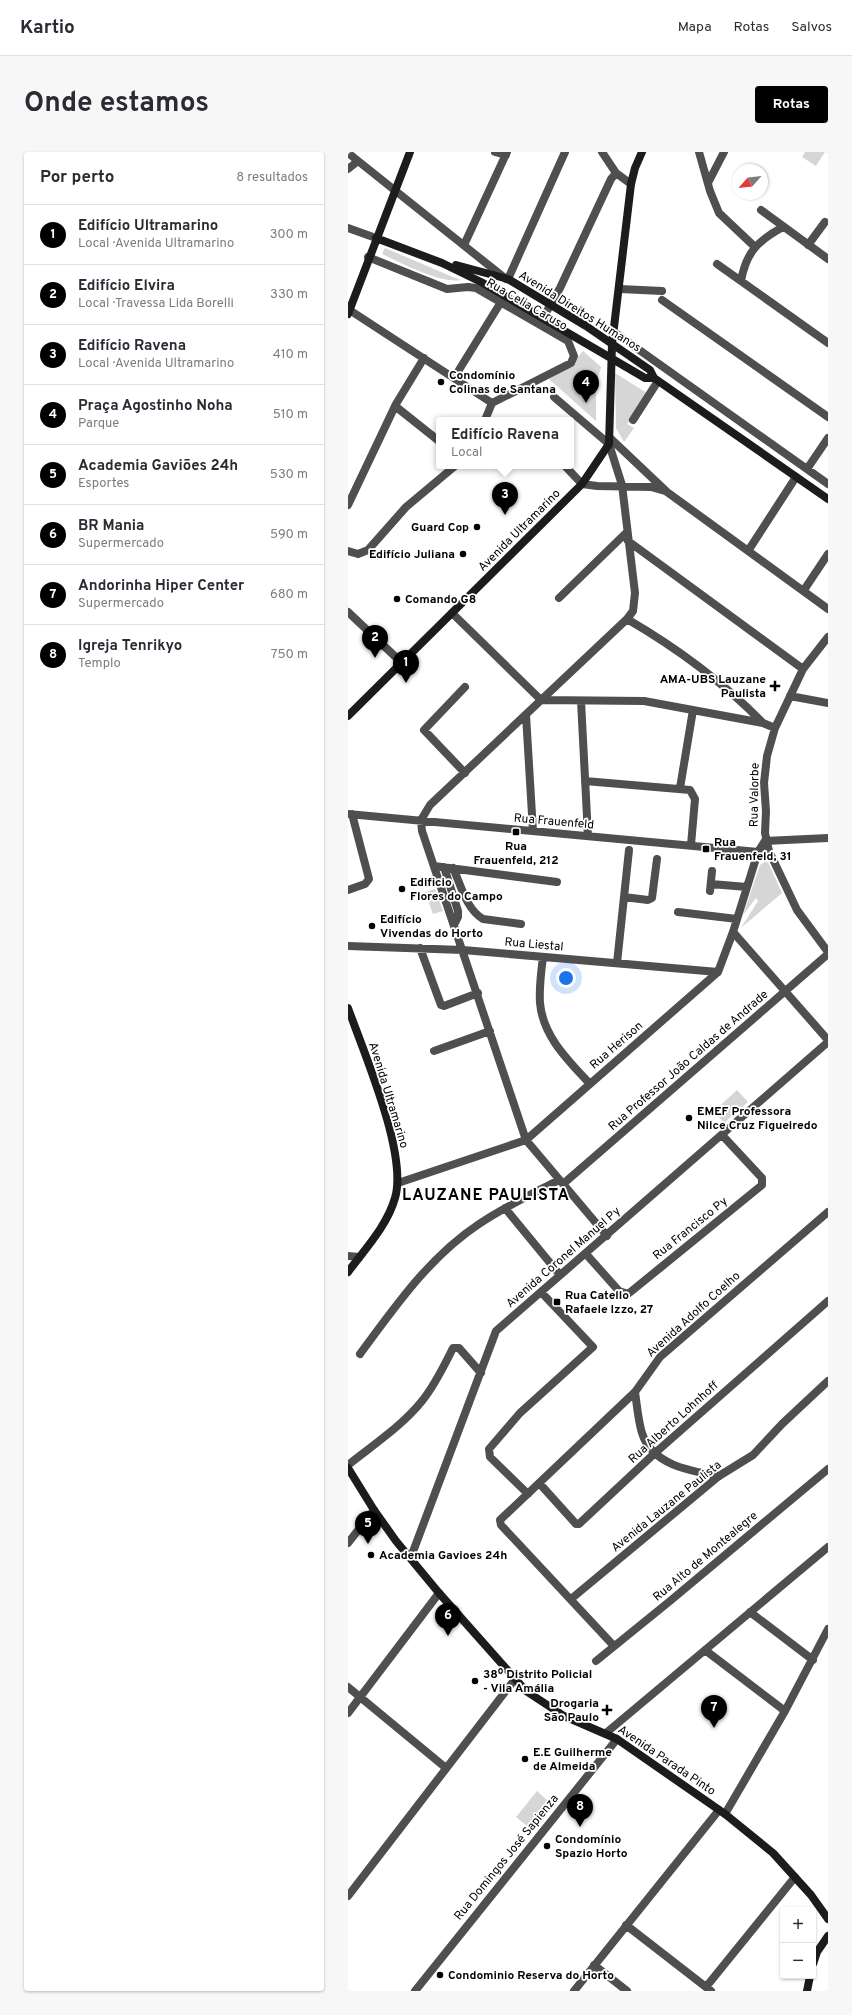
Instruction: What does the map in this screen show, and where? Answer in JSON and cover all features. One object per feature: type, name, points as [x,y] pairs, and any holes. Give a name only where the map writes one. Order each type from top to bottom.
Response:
[{"type":"main road","points":[[349,311],[368,257],[410,152]]},
{"type":"main road","points":[[610,441],[612,344],[620,289],[631,184],[635,168],[642,152]]},
{"type":"main road","name":"Avenida Direitos Humanos","points":[[376,238],[442,263],[482,282],[645,378],[656,379]]},
{"type":"main road","name":"Avenida Direitos Humanos","points":[[442,263],[450,262],[468,269],[507,279],[551,304],[650,370],[656,379],[828,499]]},
{"type":"main road","name":"Avenida Ultramarino","points":[[348,716],[582,484],[610,441]]},
{"type":"main road","name":"Avenida Ultramarino","points":[[348,1008],[393,1140],[398,1183],[396,1197],[386,1219],[348,1272]]},
{"type":"main road","name":"Avenida Parada Pinto","points":[[348,1467],[374,1510],[396,1541],[411,1557],[439,1593],[526,1691],[564,1716],[617,1739],[722,1812],[755,1837],[795,1877],[825,1913],[828,1919]]},
{"type":"main road","points":[[816,1955],[828,1936]]},
{"type":"main road","points":[[807,1991],[809,1979]]},
{"type":"street","points":[[464,245],[506,154],[495,152]]},
{"type":"street","points":[[348,153],[507,279],[565,152]]},
{"type":"street","points":[[602,152],[616,173],[631,184]]},
{"type":"street","points":[[699,152],[719,213],[755,247]]},
{"type":"street","points":[[708,183],[724,152]]},
{"type":"street","points":[[348,169],[358,161]]},
{"type":"street","points":[[543,318],[611,179],[616,173]]},
{"type":"street","points":[[761,210],[828,259]]},
{"type":"street","points":[[808,245],[825,222]]},
{"type":"street","points":[[741,282],[744,267],[749,255],[755,247],[766,236],[783,227]]},
{"type":"street","name":"Avenida Direitos Humanos","points":[[348,228],[376,238]]},
{"type":"street","name":"Rua Celia Caruso","points":[[368,257],[447,289],[468,286],[476,288],[568,341],[574,356],[571,363],[492,403]]},
{"type":"street","points":[[716,264],[828,343]]},
{"type":"street","points":[[620,289],[662,296],[828,417]]},
{"type":"street","points":[[454,378],[501,302]]},
{"type":"street","points":[[349,311],[492,403],[486,417]]},
{"type":"street","points":[[614,332],[828,484]]},
{"type":"street","points":[[348,505],[395,406],[424,358]]},
{"type":"street","points":[[633,420],[656,379]]},
{"type":"street","points":[[554,397],[610,441],[667,492],[804,590],[828,609]]},
{"type":"street","points":[[395,406],[436,439]]},
{"type":"street","points":[[807,469],[828,438]]},
{"type":"street","points":[[607,1236],[526,1140],[455,923],[422,831],[421,820],[430,805],[627,619],[633,611],[635,593],[622,485],[610,441]]},
{"type":"street","points":[[348,551],[358,554],[368,550],[406,507],[451,469]]},
{"type":"street","points":[[568,469],[582,484],[597,486],[622,485],[652,487],[667,492]]},
{"type":"street","points":[[748,551],[796,477]]},
{"type":"street","points":[[559,598],[627,532]]},
{"type":"street","points":[[628,541],[803,669]]},
{"type":"street","points":[[804,590],[828,554]]},
{"type":"street","points":[[348,612],[402,663]]},
{"type":"street","points":[[452,613],[541,700],[644,701],[763,723],[775,728]]},
{"type":"street","points":[[627,619],[682,654],[739,700],[763,723]]},
{"type":"street","name":"Rua Valorbe","points":[[828,637],[803,669],[775,728],[764,774],[765,841],[797,910],[828,953]]},
{"type":"street","points":[[465,687],[424,730],[465,773]]},
{"type":"street","points":[[790,696],[828,703]]},
{"type":"street","points":[[581,701],[588,836]]},
{"type":"street","points":[[680,788],[693,710]]},
{"type":"street","points":[[526,715],[533,831]]},
{"type":"street","points":[[585,781],[690,790],[695,799],[691,845]]},
{"type":"street","points":[[348,890],[366,884],[369,879],[369,874],[350,814]]},
{"type":"street","name":"Rua Frauenfeld","points":[[350,814],[758,852]]},
{"type":"street","points":[[765,841],[828,838]]},
{"type":"street","name":"Rua Herison","points":[[398,1183],[526,1140],[718,972],[733,932],[758,852],[765,841]]},
{"type":"street","points":[[617,963],[629,850]]},
{"type":"street","points":[[624,897],[648,900],[652,898],[656,859]]},
{"type":"street","points":[[434,866],[557,882]]},
{"type":"street","points":[[444,867],[458,911],[458,917],[455,923]]},
{"type":"street","points":[[453,868],[469,904],[479,916],[483,919],[521,924]]},
{"type":"street","points":[[712,871],[711,887],[747,887]]},
{"type":"street","points":[[678,912],[737,918]]},
{"type":"street","points":[[733,932],[828,1041]]},
{"type":"street","name":"Rua Liestal","points":[[348,946],[463,950],[718,972]]},
{"type":"street","points":[[420,948],[439,1004],[444,1006],[478,994]]},
{"type":"street","name":"Rua Professor João Caldas de Andrade","points":[[360,1354],[421,1276],[457,1240],[478,1224],[505,1208],[561,1182],[786,991],[828,953]]},
{"type":"street","points":[[543,957],[540,1005],[549,1033],[562,1053],[590,1084]]},
{"type":"street","points":[[434,1051],[490,1031]]},
{"type":"street","name":"Avenida Coronel Manuel Py","points":[[411,1557],[496,1331],[560,1274],[607,1236],[828,1041]]},
{"type":"street","name":"Rua Francisco Py","points":[[586,1254],[619,1291],[628,1294],[762,1185],[762,1178],[722,1135]]},
{"type":"street","points":[[505,1208],[560,1274]]},
{"type":"street","name":"Avenida Adolfo Coelho","points":[[571,1599],[501,1525],[501,1518],[540,1484],[635,1392],[660,1358],[828,1212]]},
{"type":"street","points":[[348,1256],[359,1257]]},
{"type":"street","points":[[528,1494],[490,1457],[489,1449],[520,1413],[593,1347],[541,1292]]},
{"type":"street","name":"Rua Alberto Lohnhoff","points":[[540,1484],[576,1524],[579,1524],[655,1453],[828,1301]]},
{"type":"street","points":[[348,1467],[388,1434],[422,1401],[437,1379],[453,1348],[459,1348],[481,1373]]},
{"type":"street","name":"Avenida Lauzane Paulista","points":[[571,1599],[719,1476],[753,1455],[782,1424],[828,1381]]},
{"type":"street","points":[[635,1392],[642,1432],[645,1441],[655,1453],[677,1467],[693,1472],[719,1476]]},
{"type":"street","name":"Rua Alto de Montealegre","points":[[596,1661],[613,1645],[670,1601],[828,1469]]},
{"type":"street","points":[[348,1543],[374,1510]]},
{"type":"street","points":[[606,1733],[828,1547]]},
{"type":"street","points":[[348,1713],[439,1593]]},
{"type":"street","points":[[571,1599],[613,1645]]},
{"type":"street","points":[[750,1612],[812,1660]]},
{"type":"street","points":[[577,1990],[594,1965],[626,1925],[722,1812],[785,1711],[828,1629]]},
{"type":"street","points":[[705,1650],[785,1711]]},
{"type":"street","points":[[348,1896],[515,1679]]},
{"type":"street","points":[[348,1687],[446,1768]]},
{"type":"street","name":"Rua Domingos José Sapienza","points":[[415,1991],[617,1739]]},
{"type":"street","points":[[626,1925],[708,1989],[795,1877]]},
{"type":"street","points":[[594,1965],[627,1991]]},
{"type":"shaded area","points":[[805,152],[825,152],[816,166],[802,157]]},
{"type":"shaded area","points":[[385,248],[461,280],[443,279],[410,267],[382,254]]},
{"type":"shaded area","points":[[583,351],[601,367],[596,386],[596,421],[549,379],[571,365]]},
{"type":"shaded area","points":[[615,373],[647,393],[627,424],[634,428],[624,442],[616,428]]},
{"type":"shaded area","points":[[766,861],[769,864],[782,893],[741,928],[758,901],[756,898],[743,915],[760,865]]},
{"type":"shaded area","points":[[435,889],[443,911],[433,914],[425,892]]},
{"type":"shaded area","points":[[737,1090],[748,1102],[724,1123],[714,1111]]},
{"type":"shaded area","points":[[537,1791],[552,1805],[532,1830],[516,1817]]},
{"type":"place","name":"Condomínio Colinas de Santana","points":[[441,382]]},
{"type":"place","name":"Praça Agostinho Noha","points":[[586,403]]},
{"type":"place","name":"Edifício Ravena","points":[[505,515]]},
{"type":"place","name":"Guard Cop","points":[[477,527]]},
{"type":"place","name":"Edifício Juliana","points":[[463,554]]},
{"type":"place","name":"Comando G8","points":[[397,599]]},
{"type":"place","name":"Edifício Elvira","points":[[375,658]]},
{"type":"place","name":"Edifício Ultramarino","points":[[406,683]]},
{"type":"place","name":"AMA-UBS Lauzane Paulista","points":[[775,686]]},
{"type":"place","name":"Rua Frauenfeld, 212","points":[[516,832]]},
{"type":"place","name":"Rua Frauenfeld, 31","points":[[706,849]]},
{"type":"place","name":"Edificio Flores do Campo","points":[[402,889]]},
{"type":"place","name":"Edifício Vivendas do Horto","points":[[372,926]]},
{"type":"place","name":"EMEF Professora Nilce Cruz Figueiredo","points":[[689,1118]]},
{"type":"place","name":"Rua Catello Rafaele Izzo, 27","points":[[557,1302]]},
{"type":"place","name":"Academia Gaviões 24h","points":[[368,1544]]},
{"type":"place","name":"Academia Gavioes 24h","points":[[371,1555]]},
{"type":"place","name":"BR Mania","points":[[448,1636]]},
{"type":"place","name":"38º Distrito Policial - Vila Amália","points":[[475,1681]]},
{"type":"place","name":"Drogaria São Paulo","points":[[607,1710]]},
{"type":"place","name":"Andorinha Hiper Center","points":[[714,1728]]},
{"type":"place","name":"E.E Guilherme de Almeida","points":[[525,1759]]},
{"type":"place","name":"Igreja Tenrikyo","points":[[580,1827]]},
{"type":"place","name":"Condomínio Spazio Horto","points":[[547,1846]]},
{"type":"place","name":"Condominio Reserva do Horto","points":[[440,1975]]},
{"type":"district","name":"LAUZANE PAULISTA","points":[[486,1194]]}]
